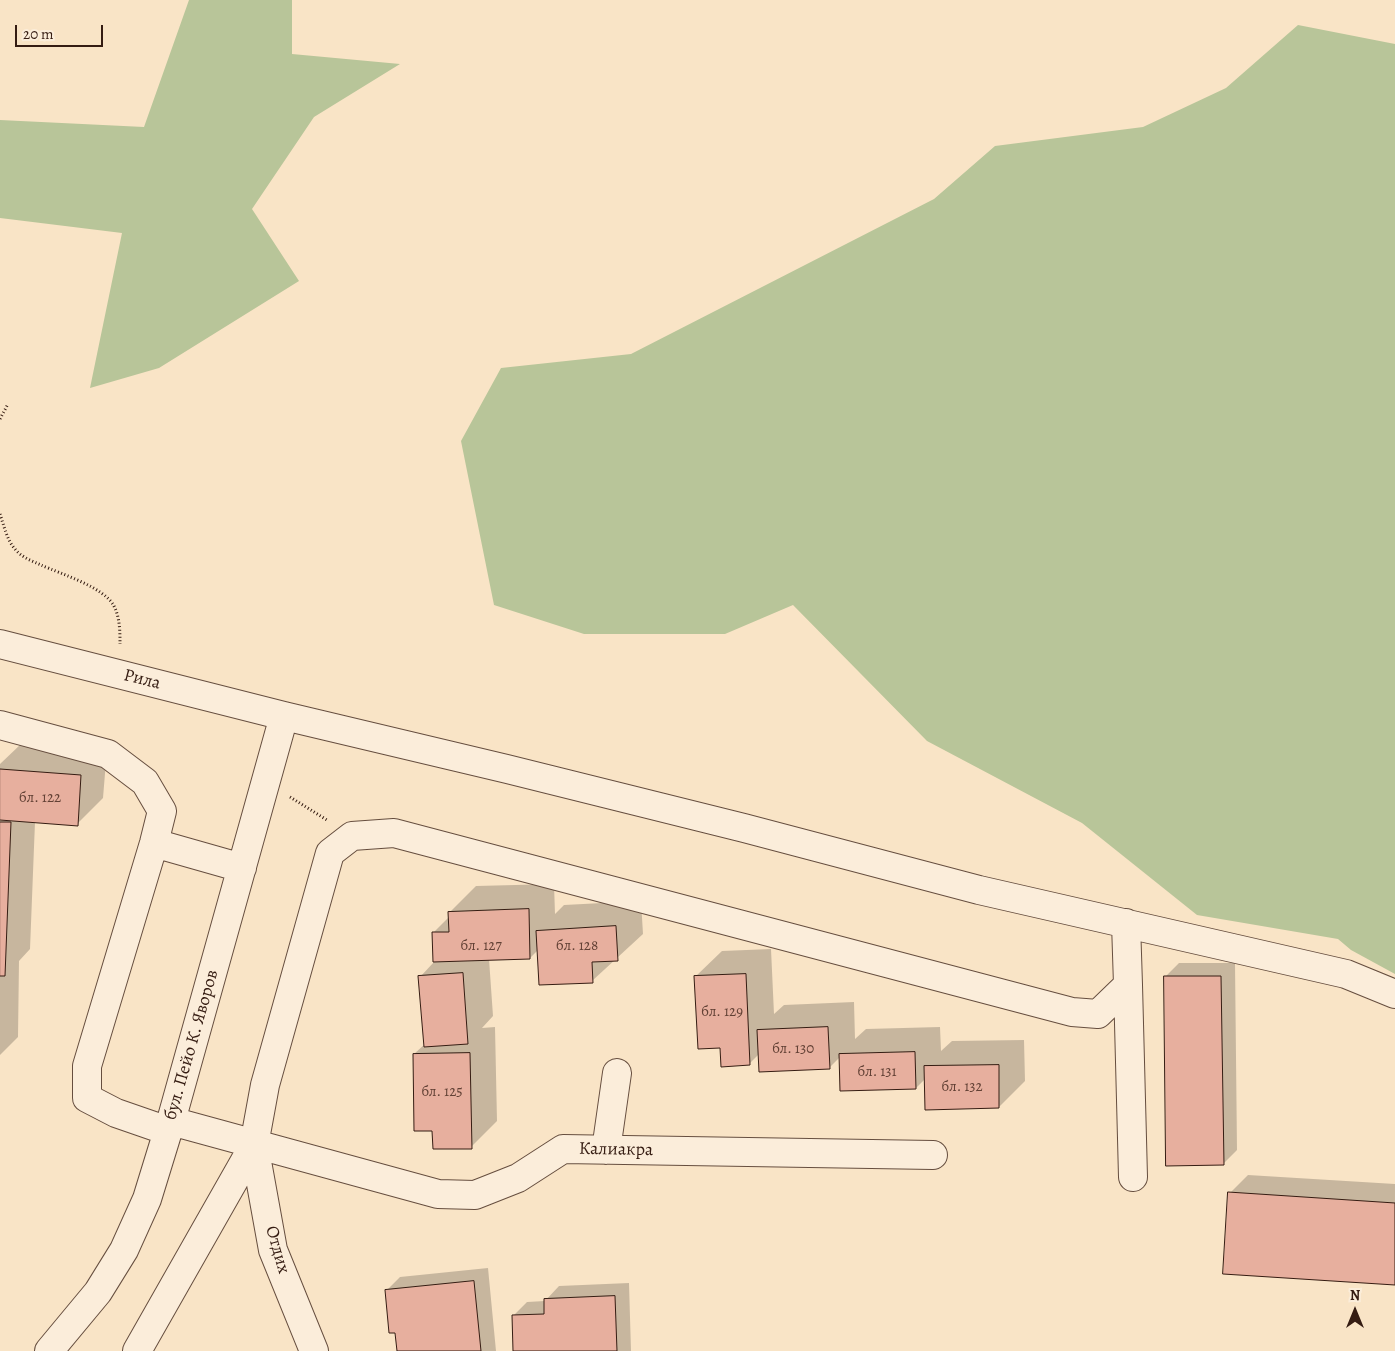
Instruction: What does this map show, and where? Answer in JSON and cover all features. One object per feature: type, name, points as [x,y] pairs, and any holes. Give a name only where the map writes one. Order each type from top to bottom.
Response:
[{"type":"street","name":"Рила","points":[[0,644],[284,716],[744,828],[979,890],[1346,974],[1395,994]]},
{"type":"street","name":"бул. Пейо К. Яворов","points":[[49,1351],[98,1292],[124,1250],[147,1199],[284,716]]},
{"type":"street","points":[[0,725],[108,754],[145,782],[162,811],[154,843],[242,868]]},
{"type":"street","points":[[137,1351],[254,1145],[265,1085],[330,853],[352,836],[394,833],[1072,1012],[1098,1014],[1128,985]]},
{"type":"street","name":"Калиакра","points":[[154,843],[87,1066],[86,1098],[116,1113],[254,1145],[438,1194],[475,1195],[518,1178],[563,1150],[933,1155]]},
{"type":"street","points":[[1126,923],[1133,1176]]},
{"type":"street","points":[[606,1150],[616,1073]]},
{"type":"street","name":"Отдих","points":[[254,1145],[273,1250],[314,1351]]},
{"type":"path","points":[[0,419],[8,404]]},
{"type":"path","points":[[0,514],[9,540],[20,554],[33,562],[95,588],[114,606],[120,629],[120,675]]},
{"type":"path","points":[[266,782],[324,818]]},
{"type":"green space","points":[[189,0],[292,0],[292,54],[400,64],[314,117],[252,209],[299,281],[159,368],[90,388],[122,233],[0,218],[0,120],[144,127]]},
{"type":"green space","points":[[1298,25],[1395,44],[1395,974],[1351,950],[1338,939],[1197,915],[1082,823],[927,741],[793,605],[725,634],[584,634],[494,605],[461,441],[501,368],[631,354],[934,199],[995,146],[1143,127],[1226,88]]},
{"type":"building","points":[[0,769],[81,775],[78,826],[0,820]]},
{"type":"building","points":[[0,822],[11,822],[5,976],[0,976]]},
{"type":"building","points":[[529,909],[530,959],[433,962],[432,932],[449,932],[448,912]]},
{"type":"building","points":[[616,926],[618,961],[592,962],[593,983],[539,985],[536,931]]},
{"type":"building","points":[[463,973],[468,1044],[424,1047],[418,976]]},
{"type":"building","points":[[746,974],[750,1065],[721,1067],[720,1048],[698,1049],[694,976]]},
{"type":"building","points":[[1164,976],[1221,976],[1224,1165],[1166,1166]]},
{"type":"building","points":[[828,1027],[830,1069],[759,1072],[757,1030]]},
{"type":"building","points":[[915,1052],[916,1089],[840,1091],[839,1054]]},
{"type":"building","points":[[470,1053],[472,1149],[433,1149],[432,1131],[414,1131],[413,1054]]},
{"type":"building","points":[[999,1065],[999,1108],[925,1110],[924,1066]]},
{"type":"building","points":[[1228,1192],[1395,1203],[1395,1285],[1223,1274]]},
{"type":"building","points":[[474,1281],[481,1351],[397,1351],[395,1333],[389,1333],[385,1290]]},
{"type":"building","points":[[615,1296],[617,1351],[513,1351],[512,1315],[544,1314],[544,1299]]}]
